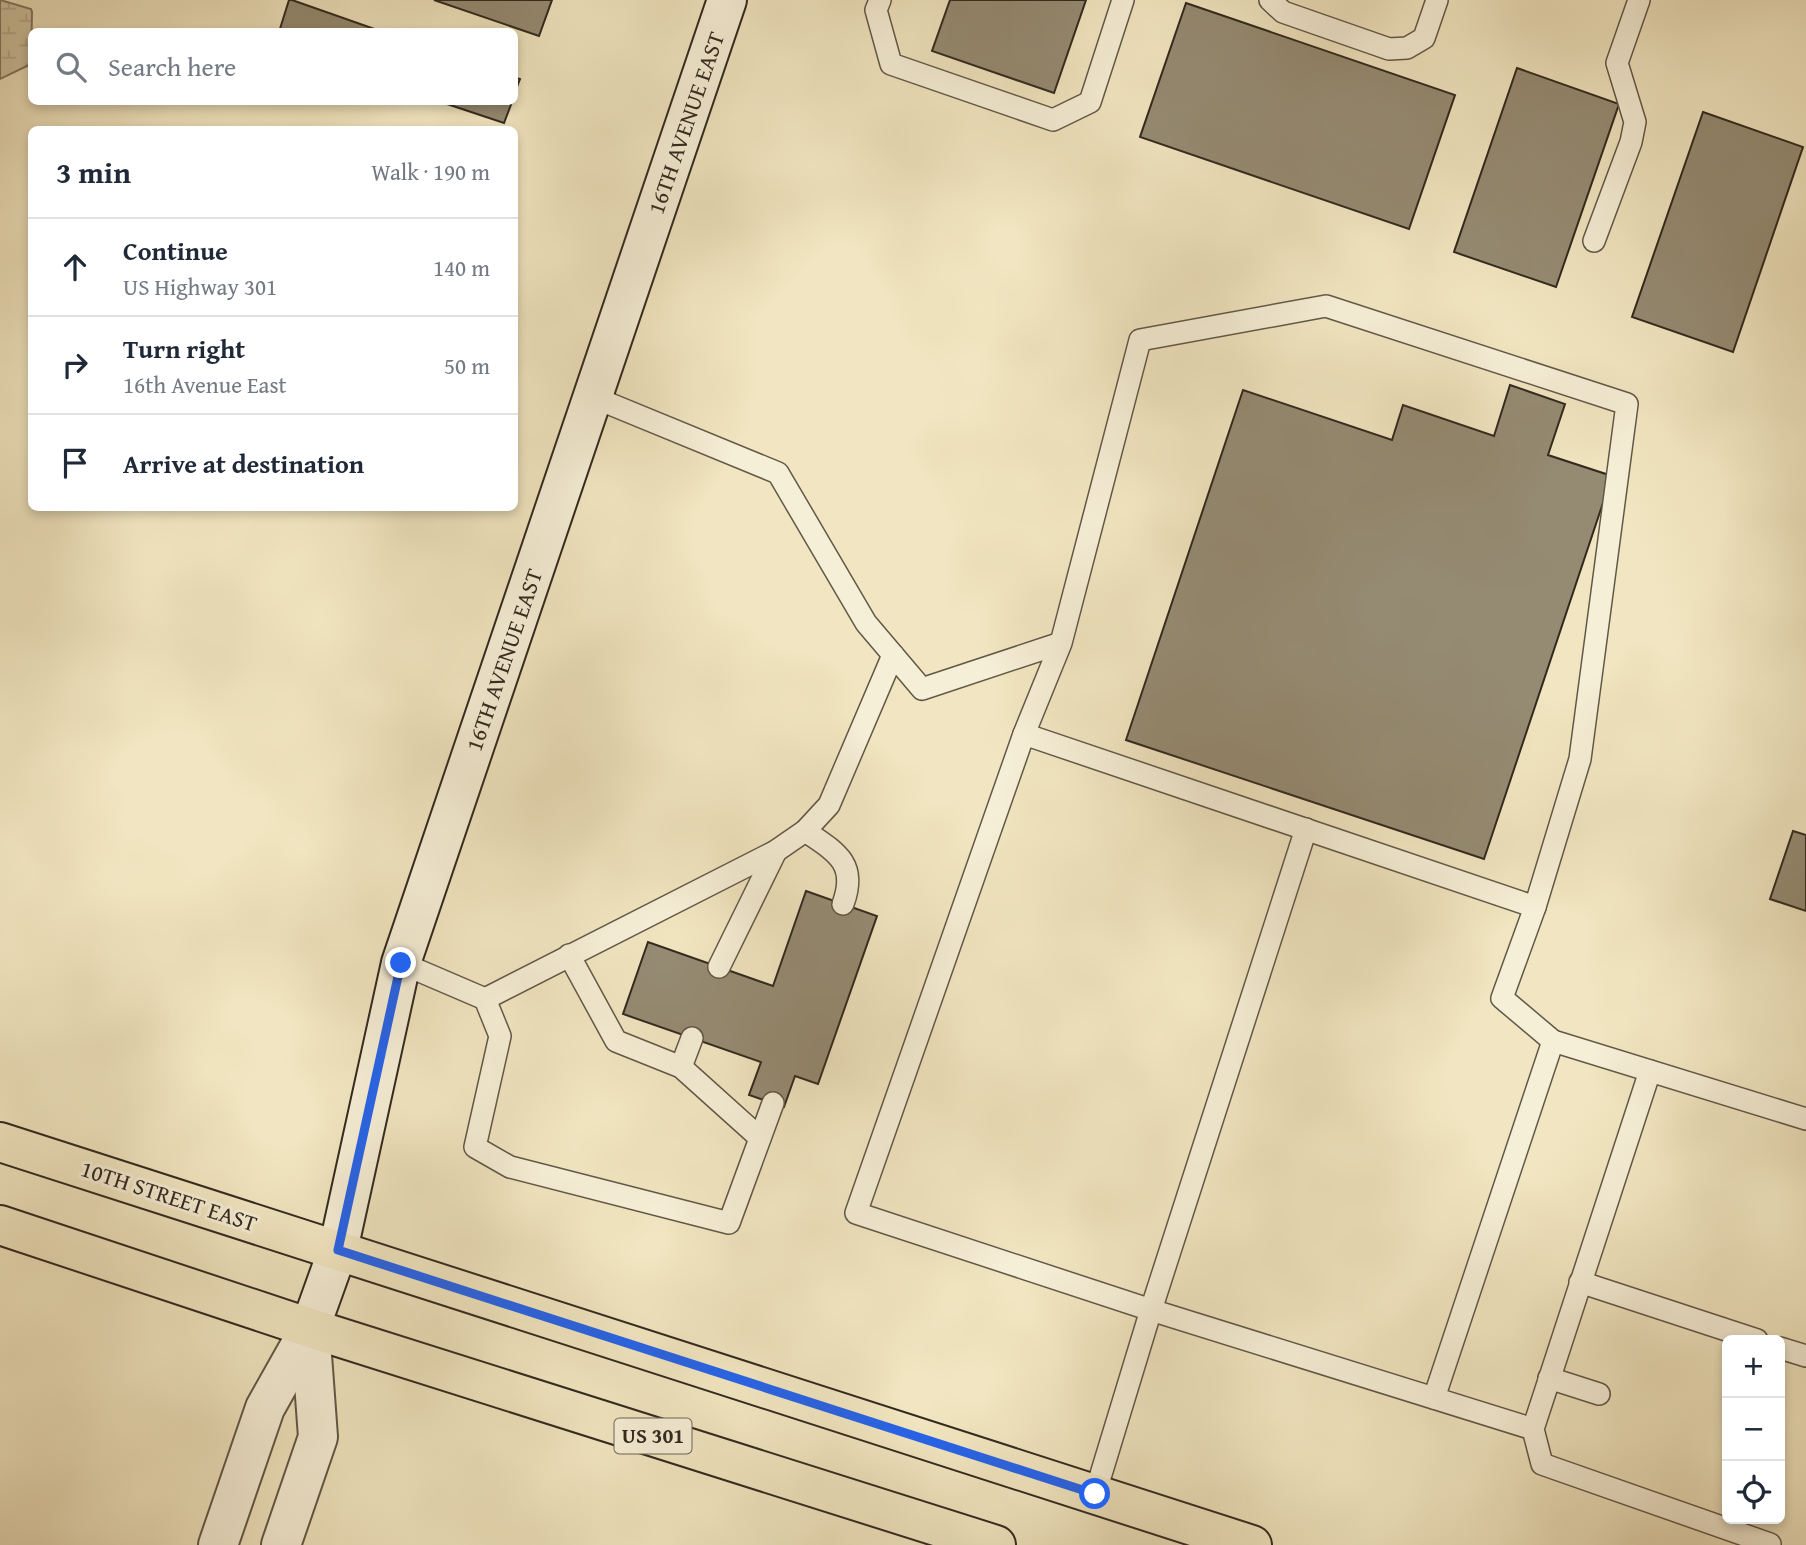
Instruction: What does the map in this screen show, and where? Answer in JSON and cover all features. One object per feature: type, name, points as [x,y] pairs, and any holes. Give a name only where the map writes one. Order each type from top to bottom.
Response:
[{"type":"main road","name":"10TH STREET EAST","points":[[0,1142],[1252,1545]]},
{"type":"main road","name":"US 301","points":[[0,1225],[310,1328],[996,1545]]},
{"type":"street","name":"16TH AVENUE EAST","points":[[310,1328],[338,1250],[401,963],[727,0]]},
{"type":"street","points":[[218,1545],[265,1408],[310,1328]]},
{"type":"street","points":[[281,1545],[318,1437],[310,1328]]},
{"type":"lane","points":[[880,0],[876,10],[891,64],[1053,120],[1090,102],[1123,0]]},
{"type":"lane","points":[[1270,0],[1283,12],[1389,49],[1407,48],[1424,38],[1437,0]]},
{"type":"lane","points":[[1594,242],[1633,132],[1635,121],[1617,63],[1639,0]]},
{"type":"lane","points":[[1533,1429],[1151,1310],[856,1213],[1024,734],[1061,643],[1140,340],[1325,306],[1627,404],[1580,759],[1535,907],[1502,998],[1553,1041],[1806,1119]]},
{"type":"lane","points":[[593,397],[779,474],[866,623],[922,690],[1061,643]]},
{"type":"lane","points":[[485,999],[776,851],[805,831],[829,805],[893,655]]},
{"type":"lane","points":[[1024,734],[1535,907]]},
{"type":"lane","points":[[1095,1494],[1151,1310],[1306,830]]},
{"type":"lane","points":[[805,831],[836,852],[846,870],[850,885],[843,904]]},
{"type":"lane","points":[[719,967],[776,851]]},
{"type":"lane","points":[[569,955],[616,1041],[681,1067],[760,1138]]},
{"type":"lane","points":[[401,963],[485,999],[500,1036],[475,1147],[510,1167],[729,1223],[773,1103]]},
{"type":"lane","points":[[681,1067],[692,1038]]},
{"type":"lane","points":[[1434,1398],[1553,1041]]},
{"type":"lane","points":[[1650,1071],[1533,1429],[1542,1464],[1770,1544]]},
{"type":"lane","points":[[1580,1282],[1742,1335]]},
{"type":"lane","points":[[1785,1350],[1806,1356]]},
{"type":"lane","points":[[1549,1378],[1599,1394]]},
{"type":"green space","points":[[0,0],[31,9],[32,12],[32,28],[28,28],[28,65],[0,79]]},
{"type":"building","points":[[289,0],[292,0],[372,28],[280,28]]},
{"type":"building","points":[[434,0],[552,0],[539,36]]},
{"type":"building","points":[[950,0],[1086,0],[1054,93],[932,51]]},
{"type":"building","points":[[1186,3],[1455,95],[1409,229],[1140,137]]},
{"type":"building","points":[[1517,68],[1619,104],[1556,287],[1454,252]]},
{"type":"building","points":[[450,105],[511,105],[504,123]]},
{"type":"building","points":[[1703,112],[1803,147],[1733,352],[1632,317]]},
{"type":"building","points":[[1510,385],[1565,404],[1548,455],[1612,476],[1484,859],[1126,740],[1243,390],[1392,440],[1403,405],[1494,436]]},
{"type":"building","points":[[1793,831],[1806,835],[1806,911],[1770,899]]},
{"type":"building","points":[[806,891],[877,916],[818,1084],[795,1076],[784,1107],[749,1095],[761,1062],[623,1014],[648,942],[773,986]]},
{"type":"route","points":[[401,963],[338,1250],[1095,1494]]}]
